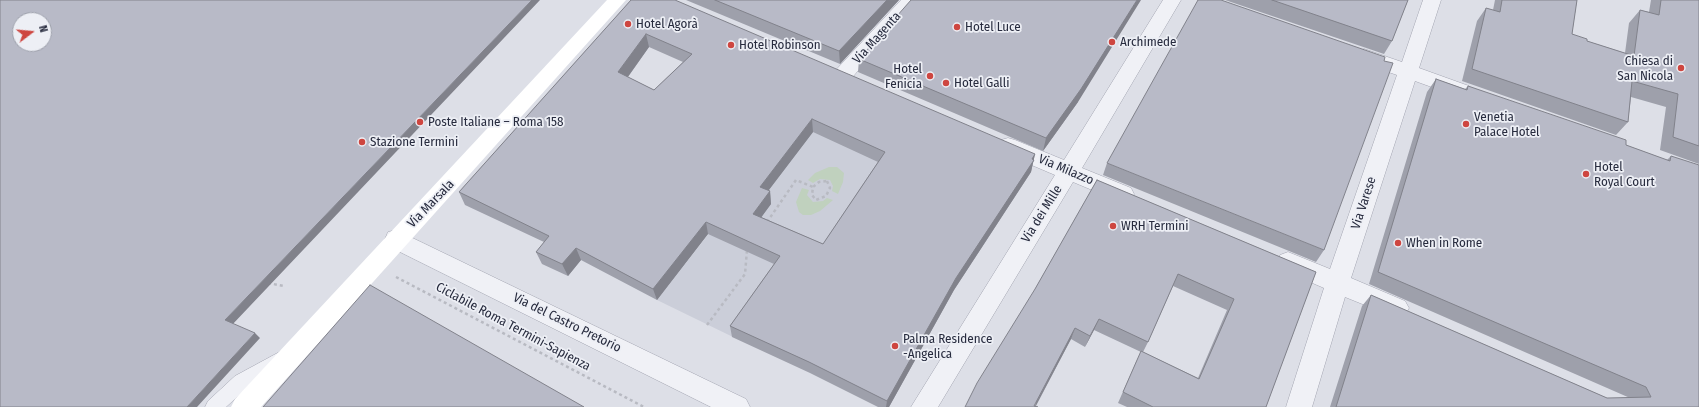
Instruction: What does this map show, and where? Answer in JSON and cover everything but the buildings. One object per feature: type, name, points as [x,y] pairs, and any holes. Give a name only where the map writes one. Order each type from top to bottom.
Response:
[{"type":"main road","name":"Via Marsala","points":[[244,407],[372,265],[441,194],[617,0]]},
{"type":"street","name":"Via Magenta","points":[[842,76],[910,0]]},
{"type":"street","name":"Via dei Mille","points":[[924,407],[1172,0]]},
{"type":"street","name":"Via Varese","points":[[1299,407],[1338,283],[1432,0]]},
{"type":"street","points":[[1347,50],[1481,97]]},
{"type":"street","points":[[821,67],[864,86]]},
{"type":"street","name":"Via Milazzo","points":[[989,138],[1142,202]]},
{"type":"street","name":"Via del Castro Pretorio","points":[[396,239],[737,407]]},
{"type":"street","points":[[1266,253],[1412,315]]},
{"type":"lane","points":[[214,407],[253,373],[293,353]]},
{"type":"path","points":[[762,228],[796,180],[813,187]]},
{"type":"path","points":[[827,181],[830,188],[826,196],[816,200],[812,195],[813,187],[819,182],[827,181]]},
{"type":"path","points":[[707,324],[745,274],[746,252],[750,246]]},
{"type":"path","name":"Ciclabile Roma Termini-Sapienza","points":[[372,265],[644,407]]},
{"type":"path","points":[[265,282],[284,286]]},
{"type":"shaded area","points":[[782,119],[949,138],[733,337],[657,300],[742,191]]},
{"type":"green space","points":[[829,167],[837,167],[844,173],[843,182],[838,194],[832,191],[833,186],[830,180],[820,179],[813,183],[808,180],[815,173]]},
{"type":"green space","points":[[802,188],[809,190],[807,195],[813,202],[823,201],[827,198],[833,200],[820,211],[811,215],[803,215],[799,212],[796,202]]},
{"type":"place","name":"Hotel Agorà","points":[[628,24]]},
{"type":"place","name":"Hotel Luce","points":[[957,27]]},
{"type":"place","name":"Archimede","points":[[1112,42]]},
{"type":"place","name":"Hotel Robinson","points":[[731,45]]},
{"type":"place","name":"Chiesa di San Nicola","points":[[1681,68]]},
{"type":"place","name":"Hotel Fenicia","points":[[930,76]]},
{"type":"place","name":"Hotel Galli","points":[[946,83]]},
{"type":"place","name":"Poste Italiane – Roma 158","points":[[420,122]]},
{"type":"place","name":"Venetia Palace Hotel","points":[[1466,124]]},
{"type":"place","name":"Stazione Termini","points":[[362,142]]},
{"type":"place","name":"Hotel Royal Court","points":[[1586,174]]},
{"type":"place","name":"WRH Termini","points":[[1113,226]]},
{"type":"place","name":"When in Rome","points":[[1398,243]]},
{"type":"place","name":"Palma Residence -Angelica","points":[[895,346]]}]
